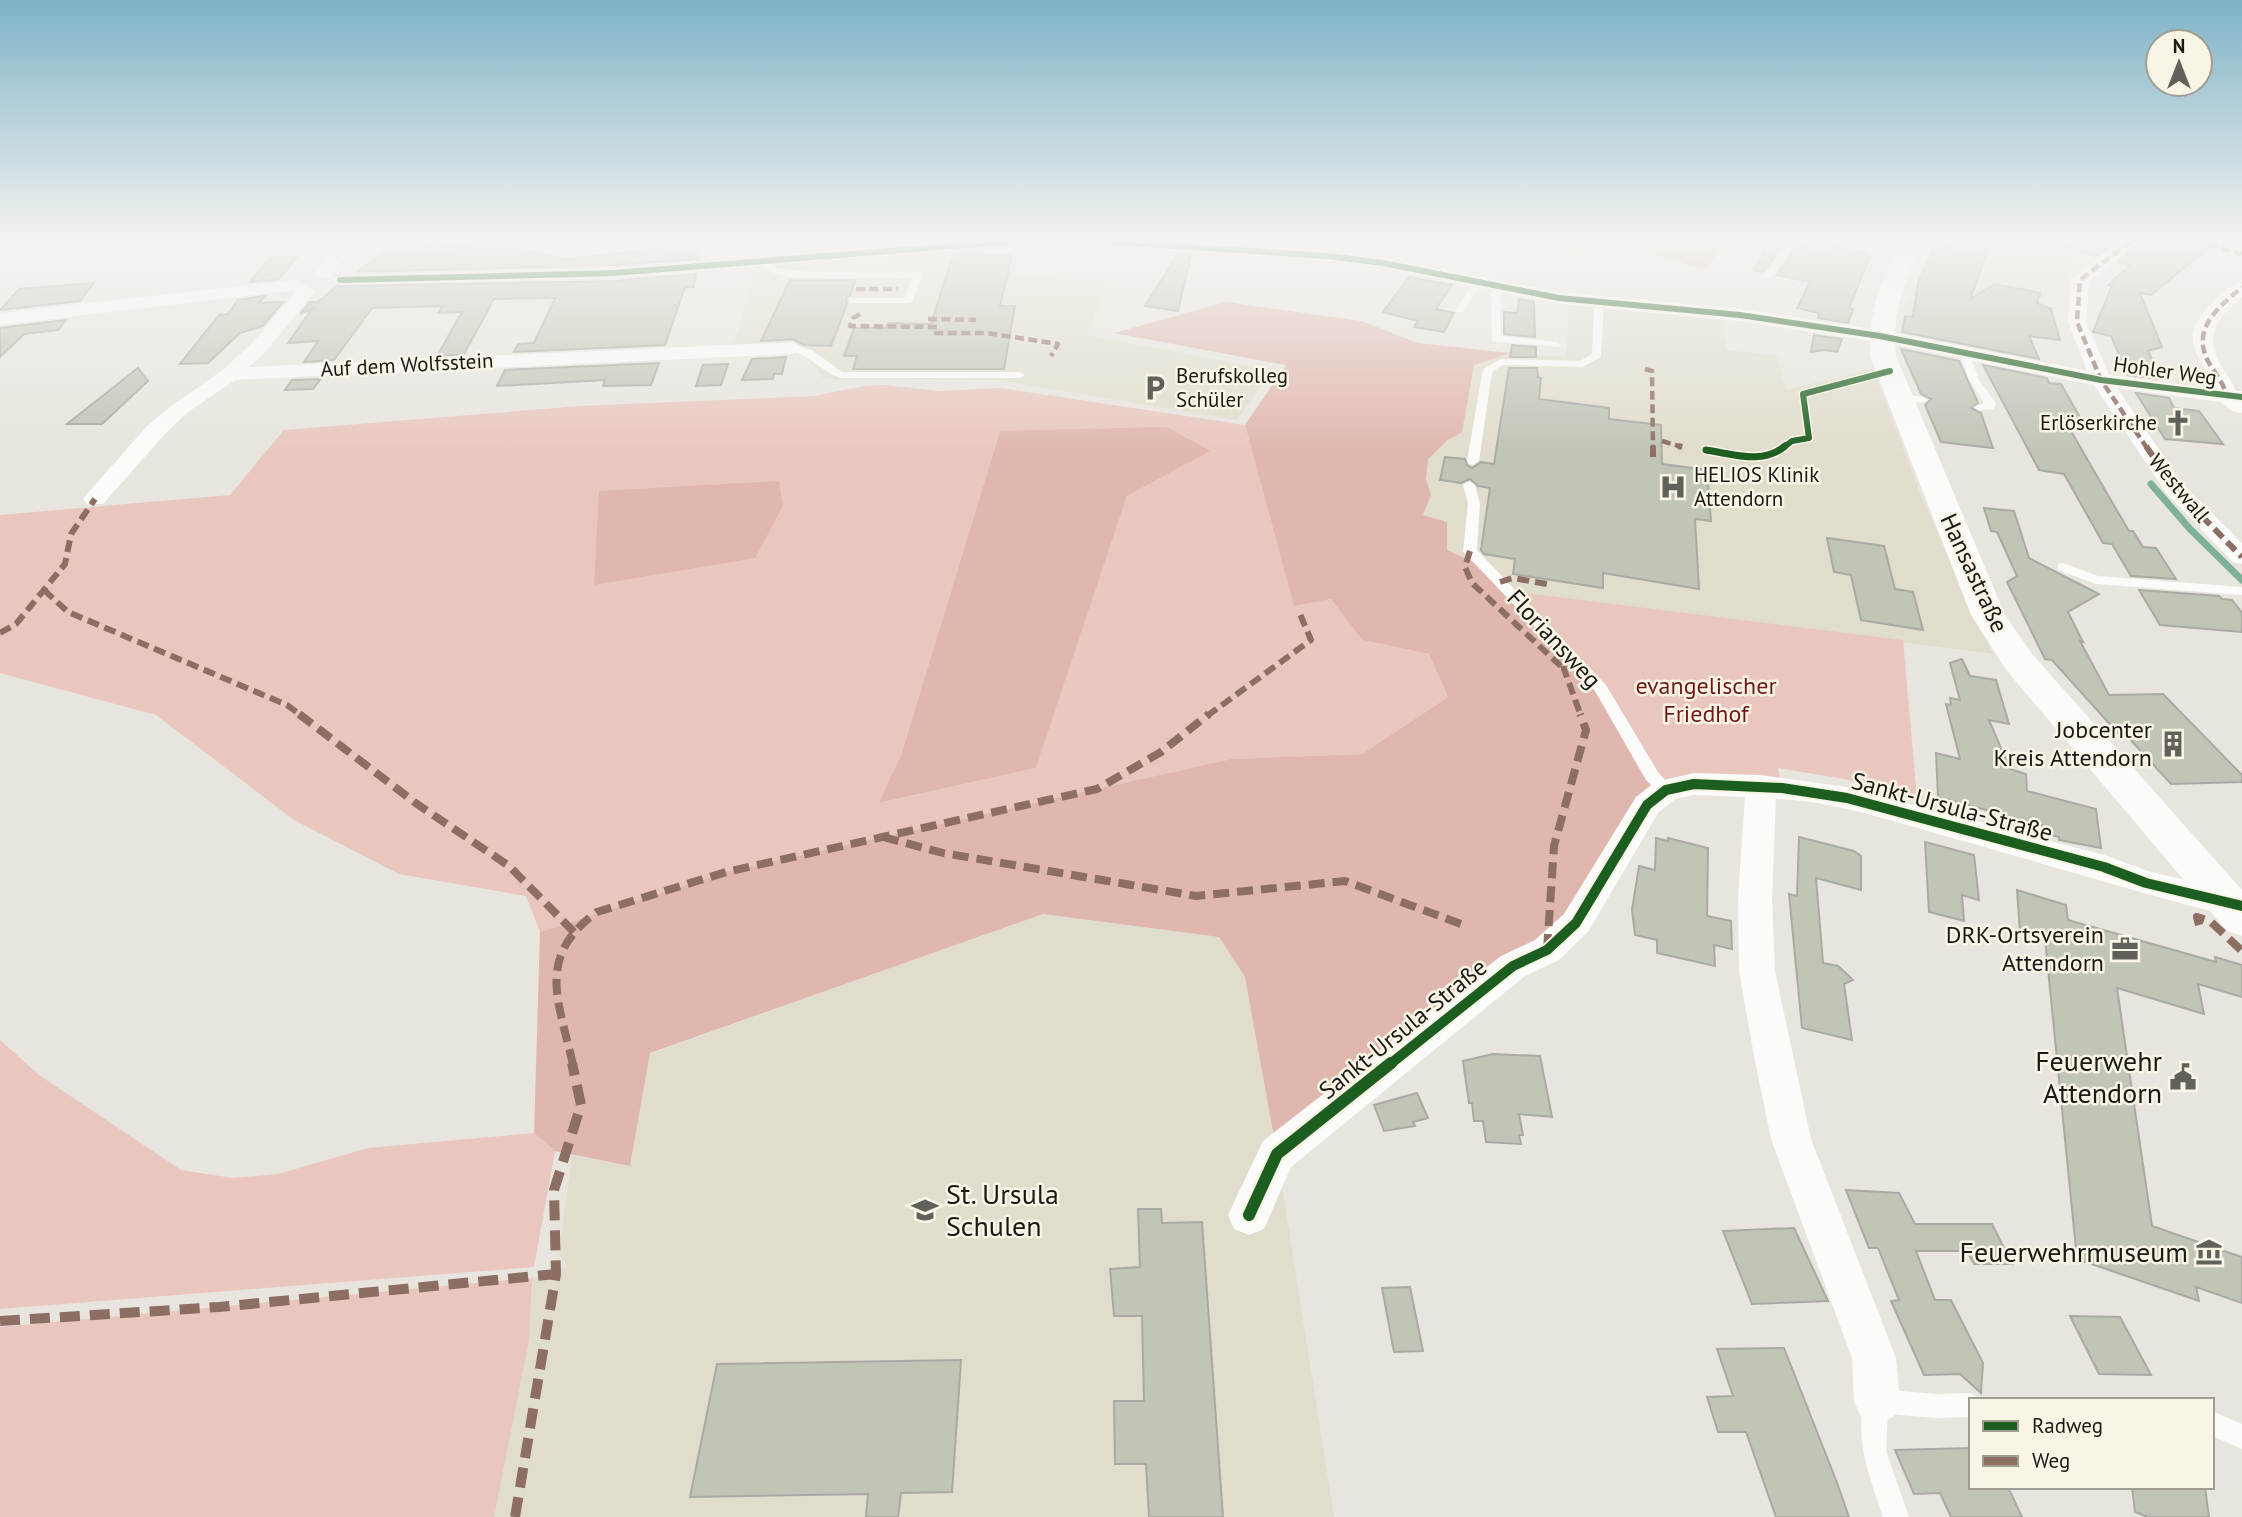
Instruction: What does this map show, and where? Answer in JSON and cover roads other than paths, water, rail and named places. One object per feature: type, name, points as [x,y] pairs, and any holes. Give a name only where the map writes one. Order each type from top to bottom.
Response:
[{"type":"main road","name":"Hansastraße","points":[[1887,312],[1880,336],[1883,356],[1911,399],[1988,615],[2020,663],[2237,909]]},
{"type":"street","points":[[0,319],[70,312]]},
{"type":"street","points":[[95,499],[156,430],[181,408],[230,374],[260,346],[284,312]]},
{"type":"street","name":"Hohler Weg","points":[[1705,312],[1880,336],[2101,380],[2237,401]]},
{"type":"street","name":"Westwall","points":[[2078,312],[2077,322],[2101,380],[2174,488],[2242,556]]},
{"type":"street","points":[[2217,312],[2204,324],[2201,333],[2207,359],[2237,401]]},
{"type":"street","name":"Auf dem Wolfsstein","points":[[230,374],[793,348]]},
{"type":"street","name":"Sankt-Ursula-Straße","points":[[1249,1215],[1277,1154],[1513,966],[1547,950],[1577,923],[1647,806],[1665,790],[1694,784],[1761,786],[1847,798],[2105,867],[2146,883],[2237,909]]},
{"type":"street","points":[[1761,786],[1755,898],[1757,971],[1773,1056],[1791,1139],[1874,1358],[1877,1401]]},
{"type":"lane","points":[[1496,312],[1496,339],[1556,345]]},
{"type":"lane","points":[[1473,461],[1487,371],[1501,362],[1581,364],[1591,360],[1597,355],[1599,312]]},
{"type":"lane","points":[[793,348],[806,350],[829,371],[841,375],[1020,375]]},
{"type":"lane","points":[[1964,353],[1966,363],[1980,390],[1990,403],[1990,407],[1979,407]]},
{"type":"lane","name":"Floriansweg","points":[[1469,485],[1474,505],[1470,551],[1601,688],[1652,776],[1665,790]]},
{"type":"lane","points":[[2063,567],[2096,580],[2242,591]]},
{"type":"lane","points":[[1896,1517],[1874,1451],[1877,1401],[1936,1406],[1969,1405]]},
{"type":"lane","points":[[2214,1424],[2242,1437]]},
{"type":"waterway","points":[[2151,484],[2190,529],[2242,580]]},
{"type":"place","name":"Berufskolleg Schüler","points":[[1155,388]]},
{"type":"place","name":"Erlöserkirche","points":[[2178,423]]},
{"type":"place","name":"HELIOS Klinik Attendorn","points":[[1673,487]]},
{"type":"place","name":"Jobcenter Kreis Attendorn","points":[[2173,744]]},
{"type":"place","name":"DRK-Ortsverein Attendorn","points":[[2125,949]]},
{"type":"place","name":"Feuerwehr Attendorn","points":[[2183,1077]]},
{"type":"place","name":"St. Ursula Schulen","points":[[925,1210]]},
{"type":"place","name":"Feuerwehrmuseum","points":[[2209,1252]]},
{"type":"park label","name":"evangelischer Friedhof","points":[[1706,700]]}]
